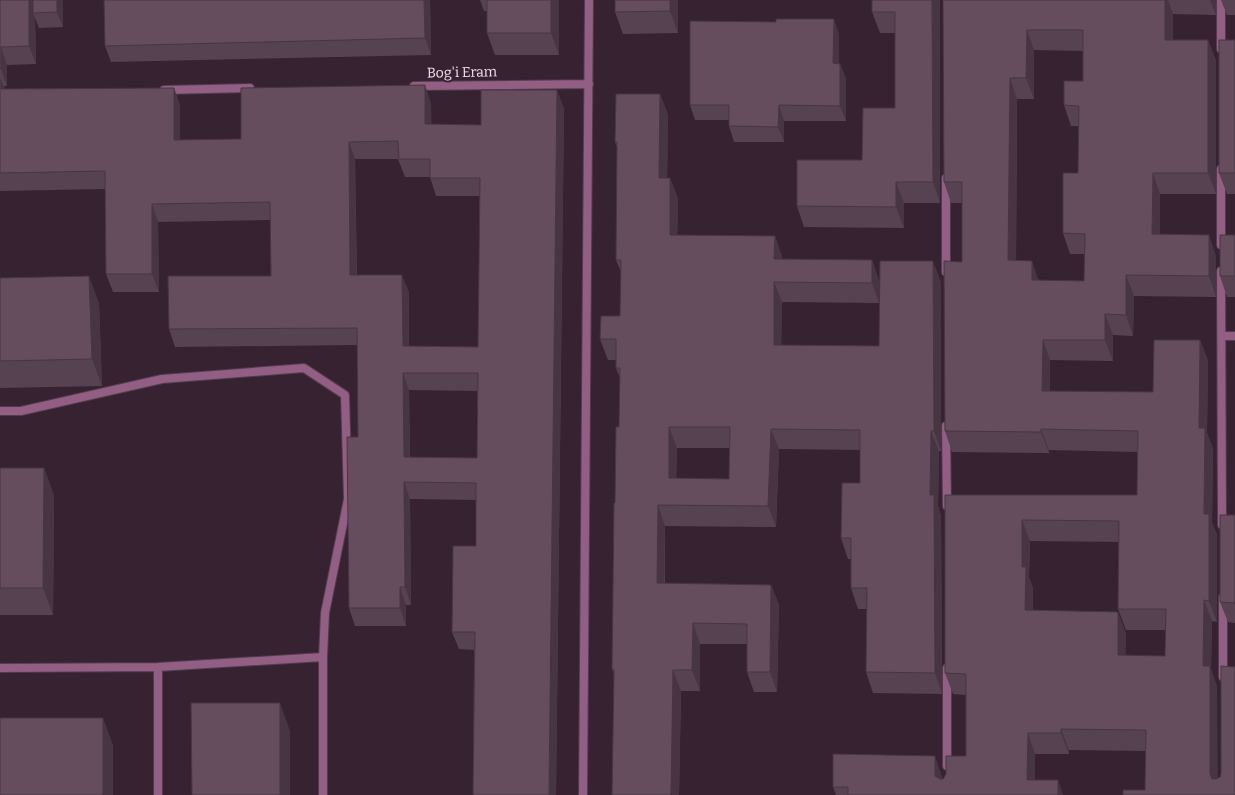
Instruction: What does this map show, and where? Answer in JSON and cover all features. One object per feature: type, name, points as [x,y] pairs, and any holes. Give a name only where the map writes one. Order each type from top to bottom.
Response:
[{"type":"street","points":[[583,795],[589,0]]},
{"type":"street","points":[[1220,0],[1221,55]]},
{"type":"street","name":"Bog'i Eram","points":[[406,86],[589,84]]},
{"type":"street","points":[[159,90],[255,88]]},
{"type":"street","points":[[1221,164],[1221,250]]},
{"type":"street","points":[[946,167],[946,278]]},
{"type":"street","points":[[1221,266],[1222,534]]},
{"type":"street","points":[[1222,336],[1235,336]]},
{"type":"street","points":[[0,411],[21,411],[162,379],[304,368],[344,395],[348,499],[325,612],[323,795]]},
{"type":"street","points":[[946,421],[947,517]]},
{"type":"street","points":[[1222,589],[1223,684]]},
{"type":"street","points":[[0,668],[158,667],[324,657]]},
{"type":"street","points":[[947,660],[948,771]]},
{"type":"street","points":[[158,667],[158,795]]},
{"type":"building","points":[[0,0],[29,0],[29,46],[1,47],[1,69],[0,69]]},
{"type":"building","points":[[33,0],[57,0],[57,12],[33,13]]},
{"type":"building","points":[[104,0],[424,0],[425,38],[105,46]]},
{"type":"building","points":[[487,0],[551,0],[551,33],[487,33]]},
{"type":"building","points":[[615,0],[670,0],[670,11],[615,12]]},
{"type":"building","points":[[872,0],[932,0],[933,182],[896,182],[896,207],[797,206],[797,160],[862,160],[863,108],[895,108],[895,12],[872,12]]},
{"type":"building","points":[[943,0],[1165,0],[1165,40],[1208,40],[1208,173],[1153,173],[1152,234],[1209,235],[1209,276],[1126,275],[1126,315],[1105,314],[1105,340],[1043,340],[1042,391],[1153,392],[1154,340],[1200,340],[1199,428],[1205,428],[1204,514],[1209,514],[1209,601],[1204,600],[1203,666],[1210,666],[1210,774],[1212,779],[1216,779],[1220,777],[1221,774],[1221,666],[1235,667],[1235,795],[1123,795],[1123,790],[1145,790],[1146,730],[1061,729],[1061,733],[1028,733],[1027,780],[1058,780],[1058,795],[848,795],[848,787],[833,787],[833,754],[935,756],[935,776],[940,779],[943,779],[946,774],[946,756],[966,756],[966,674],[945,673],[945,495],[1137,495],[1138,431],[1041,429],[1041,432],[945,431],[944,261],[962,262],[962,182],[944,182]],"holes":[[[1027,30],[1083,30],[1083,81],[1064,81],[1064,105],[1079,106],[1078,173],[1063,173],[1063,233],[1085,234],[1084,281],[1032,280],[1032,261],[1008,260],[1010,78],[1026,78]],[[1022,520],[1119,521],[1118,609],[1166,609],[1165,656],[1118,655],[1118,612],[1025,610],[1026,567],[1022,567]]]},
{"type":"building","points":[[776,19],[834,19],[833,63],[840,64],[840,106],[779,105],[778,127],[729,126],[729,105],[690,105],[690,21],[776,22]]},
{"type":"building","points":[[1219,40],[1235,40],[1235,173],[1219,173]]},
{"type":"building","points":[[0,80],[1,89],[174,88],[174,140],[241,139],[241,88],[425,85],[425,124],[481,125],[481,90],[557,90],[549,795],[473,795],[475,632],[452,632],[453,546],[476,546],[476,483],[404,482],[405,587],[400,587],[400,608],[349,608],[347,437],[358,437],[357,328],[169,329],[168,276],[271,276],[270,202],[152,204],[152,274],[106,274],[105,171],[0,173]],"holes":[[[398,141],[399,159],[430,159],[430,178],[480,178],[478,347],[403,346],[402,275],[350,275],[349,142]],[[403,373],[478,373],[477,458],[404,457]]]},
{"type":"building","points":[[616,94],[660,94],[659,178],[670,178],[670,235],[775,236],[774,259],[872,260],[872,283],[774,282],[774,345],[879,346],[880,261],[933,261],[934,431],[931,431],[930,495],[934,495],[935,673],[866,672],[867,588],[851,588],[851,538],[841,538],[842,483],[860,483],[860,430],[771,429],[768,506],[658,505],[657,583],[771,585],[770,672],[747,672],[747,624],[693,623],[692,670],[673,670],[671,795],[612,795],[614,503],[616,427],[619,427],[620,368],[616,368],[616,339],[600,339],[601,316],[620,316],[621,260],[616,260],[617,142],[615,142]],"holes":[[[669,427],[730,427],[729,479],[669,478]]]},
{"type":"building","points":[[1220,235],[1235,235],[1235,276],[1220,276]]},
{"type":"building","points":[[89,276],[92,359],[0,361],[0,278]]},
{"type":"building","points":[[0,468],[44,468],[43,588],[0,588]]},
{"type":"building","points":[[1220,515],[1235,515],[1235,603],[1220,602]]},
{"type":"building","points":[[191,703],[280,703],[280,795],[192,795]]},
{"type":"building","points":[[0,718],[103,718],[103,795],[0,795]]}]
